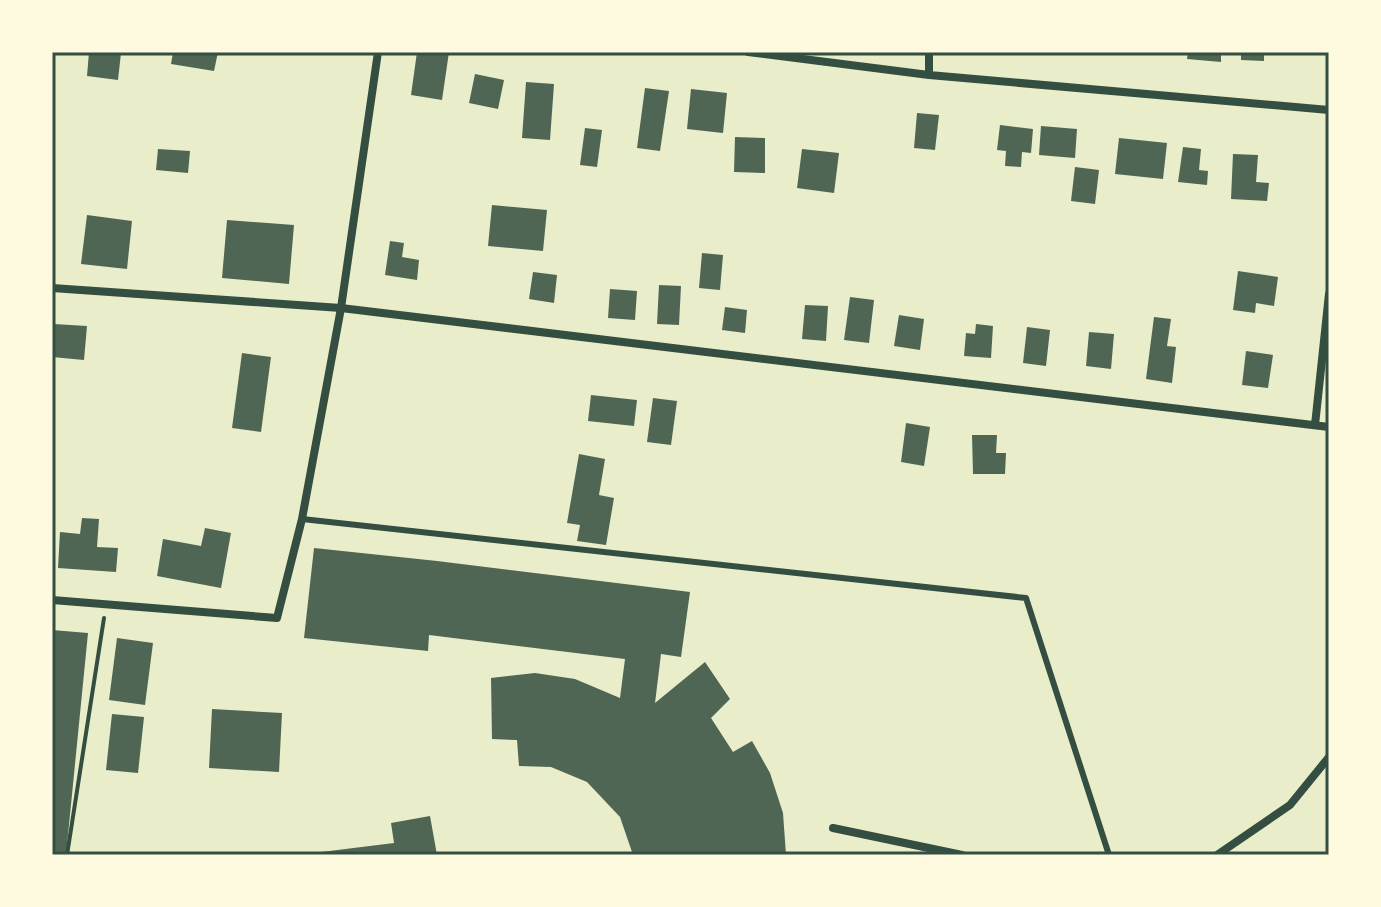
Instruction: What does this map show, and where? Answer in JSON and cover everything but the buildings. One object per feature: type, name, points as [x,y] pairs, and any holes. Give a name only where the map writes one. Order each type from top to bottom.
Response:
[{"type":"street","points":[[52,600],[277,618],[302,519],[341,308],[378,52]]},
{"type":"street","points":[[748,52],[929,75],[1329,110]]},
{"type":"street","points":[[929,52],[929,75]]},
{"type":"street","points":[[52,288],[341,308],[1329,427]]},
{"type":"street","points":[[1315,425],[1329,294]]},
{"type":"street","points":[[1217,855],[1290,805],[1329,757]]},
{"type":"street","points":[[833,828],[962,855]]},
{"type":"lane","points":[[302,519],[1026,598],[1109,855]]},
{"type":"path","points":[[67,855],[107,604]]}]
